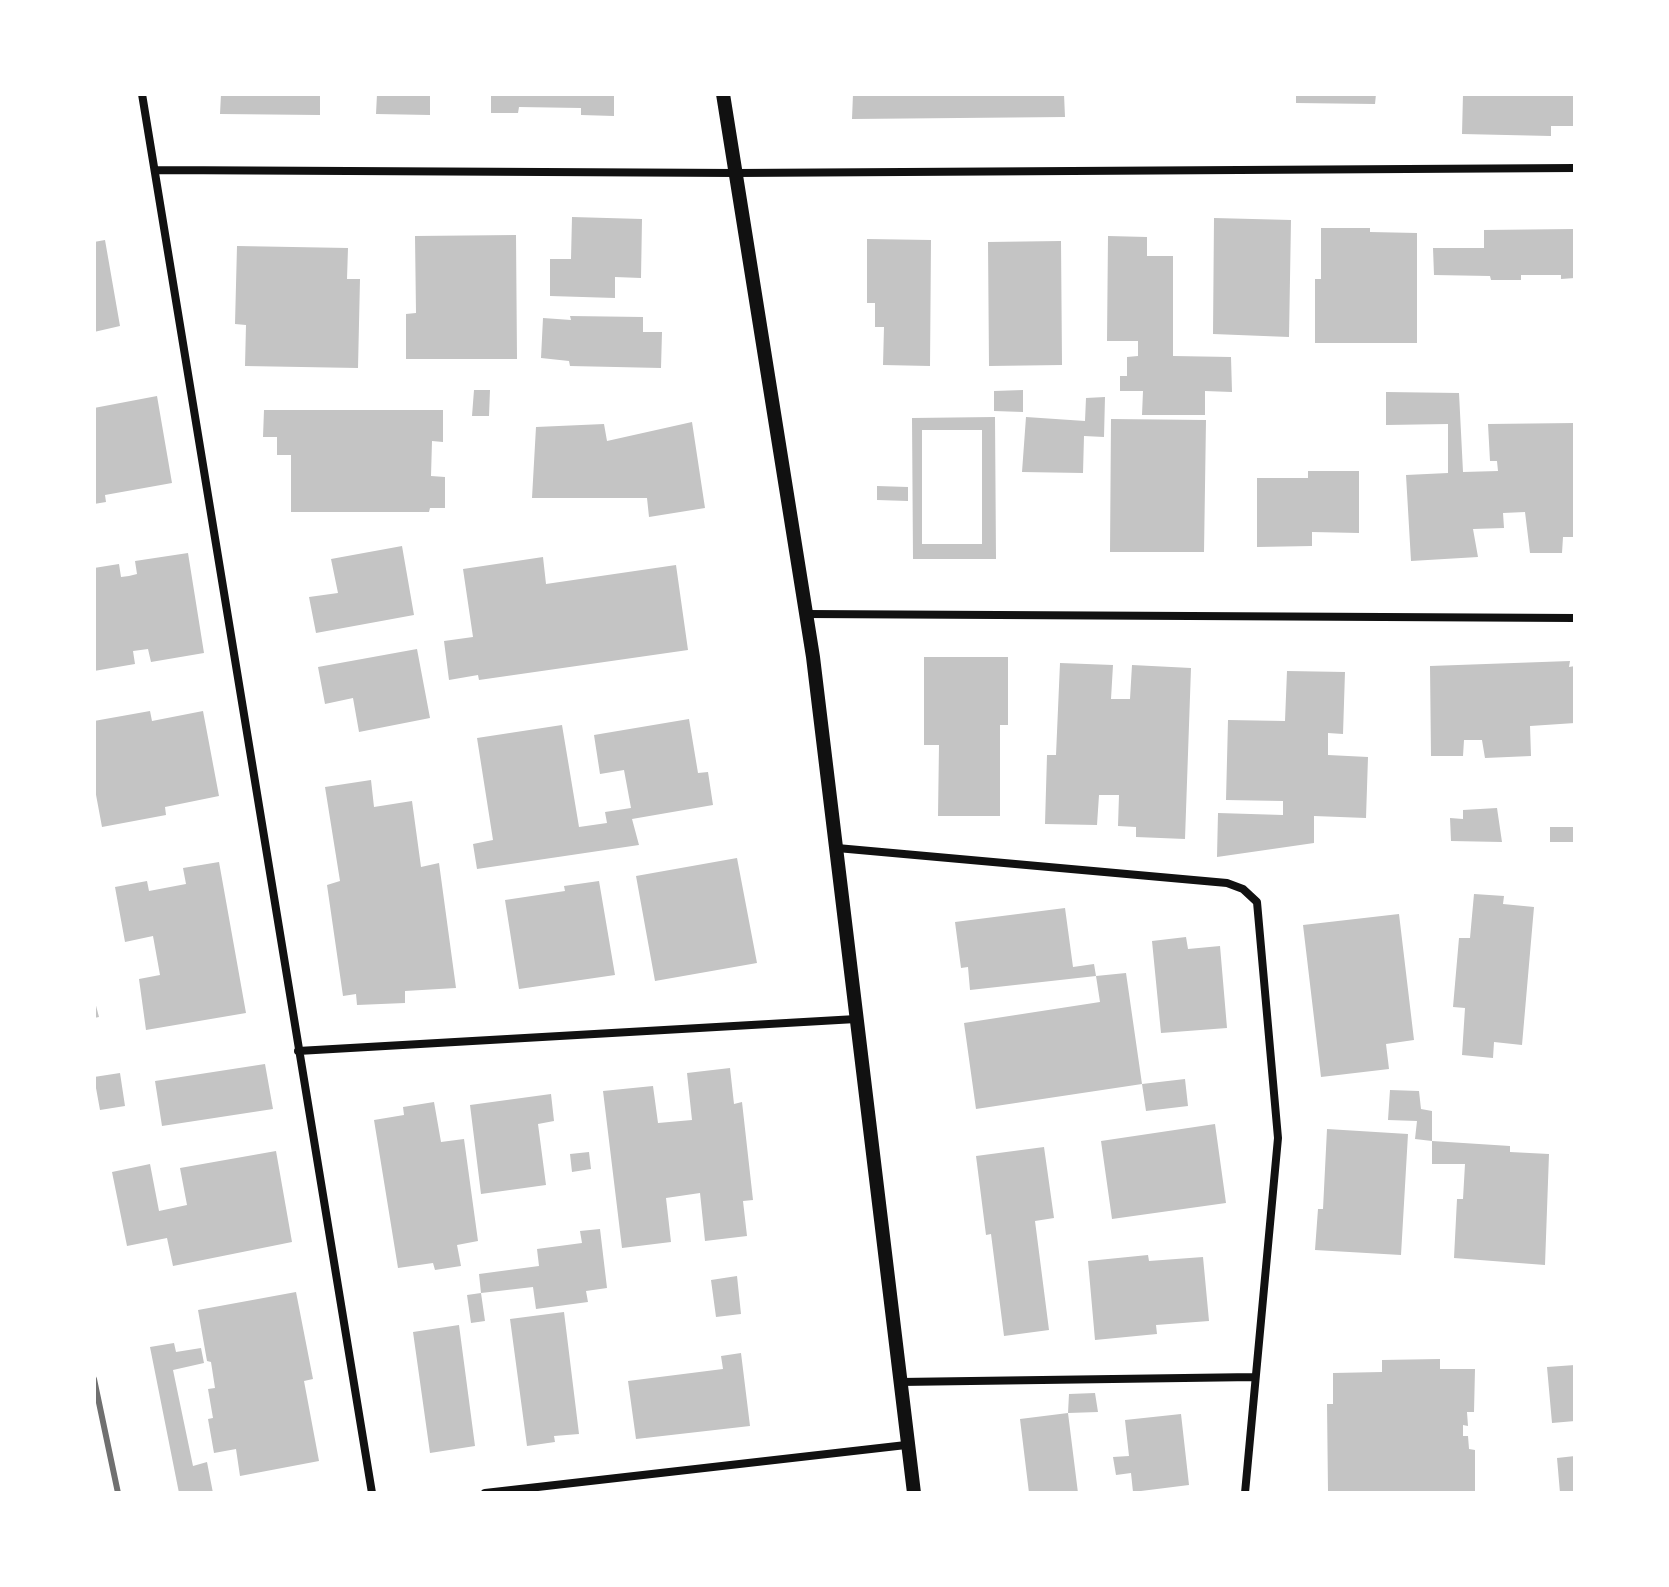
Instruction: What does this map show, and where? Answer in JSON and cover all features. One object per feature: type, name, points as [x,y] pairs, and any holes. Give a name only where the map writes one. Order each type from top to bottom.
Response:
[{"type":"street","points":[[142,94],[372,1493]]},
{"type":"street","points":[[723,94],[806,614],[914,1493]]},
{"type":"street","points":[[155,170],[736,173],[1575,168]]},
{"type":"street","points":[[806,614],[1575,618]]},
{"type":"street","points":[[837,848],[1227,883],[1243,889],[1257,902],[1278,1138],[1245,1493]]},
{"type":"street","points":[[298,1051],[856,1019]]},
{"type":"street","points":[[900,1382],[1255,1377]]},
{"type":"street","points":[[485,1493],[906,1445]]},
{"type":"building","points":[[221,94],[320,94],[320,115],[220,114]]},
{"type":"building","points":[[377,94],[430,94],[430,115],[376,114]]},
{"type":"building","points":[[491,94],[614,94],[614,116],[581,115],[581,108],[519,107],[518,113],[491,113]]},
{"type":"building","points":[[853,94],[1064,94],[1065,117],[852,119]]},
{"type":"building","points":[[1296,94],[1376,94],[1375,104],[1296,103]]},
{"type":"building","points":[[1463,94],[1575,94],[1575,126],[1551,126],[1551,136],[1462,134]]},
{"type":"building","points":[[572,217],[642,219],[641,278],[615,277],[615,298],[550,296],[550,259],[571,259]]},
{"type":"building","points":[[1214,218],[1291,220],[1289,337],[1213,334]]},
{"type":"building","points":[[1321,228],[1370,228],[1370,232],[1417,233],[1417,343],[1315,343],[1315,279],[1321,279]]},
{"type":"building","points":[[1575,229],[1575,278],[1521,275],[1521,280],[1491,280],[1490,276],[1434,275],[1433,248],[1484,248],[1484,230]]},
{"type":"building","points":[[516,235],[517,359],[406,359],[406,314],[416,313],[415,236]]},
{"type":"building","points":[[1108,236],[1147,237],[1147,256],[1173,256],[1173,356],[1231,357],[1232,392],[1205,391],[1205,415],[1142,415],[1143,391],[1120,391],[1120,376],[1127,376],[1127,357],[1138,356],[1138,341],[1107,341]]},
{"type":"building","points":[[867,239],[931,240],[930,366],[883,365],[884,327],[875,327],[875,303],[867,303]]},
{"type":"building","points":[[105,240],[120,326],[94,332],[94,242]]},
{"type":"building","points":[[1061,241],[1062,365],[989,366],[988,242]]},
{"type":"building","points":[[237,246],[348,248],[347,279],[360,279],[358,368],[245,366],[246,325],[235,324]]},
{"type":"building","points":[[570,316],[643,317],[643,332],[662,332],[661,368],[570,366],[569,361],[541,358],[543,318],[571,320]]},
{"type":"building","points":[[474,390],[490,390],[489,416],[472,416]]},
{"type":"building","points":[[1023,390],[1023,412],[994,411],[994,391]]},
{"type":"building","points":[[1386,392],[1459,393],[1463,472],[1498,471],[1497,461],[1490,461],[1488,424],[1575,423],[1575,537],[1563,537],[1562,553],[1530,553],[1525,512],[1503,513],[1504,528],[1473,529],[1478,557],[1411,561],[1406,475],[1448,473],[1448,424],[1386,425]]},
{"type":"building","points":[[157,396],[172,483],[105,495],[106,502],[94,504],[94,408]]},
{"type":"building","points":[[1105,397],[1104,437],[1084,436],[1083,473],[1022,472],[1026,417],[1085,421],[1086,398]]},
{"type":"building","points":[[264,410],[443,410],[443,442],[432,441],[431,476],[445,477],[445,508],[430,508],[429,512],[291,512],[291,455],[277,455],[277,437],[263,437]]},
{"type":"building","points":[[995,417],[996,559],[913,559],[912,418]],"holes":[[[922,430],[982,430],[982,544],[922,544]]]},
{"type":"building","points":[[1111,419],[1206,420],[1204,552],[1110,552]]},
{"type":"building","points":[[692,422],[705,508],[649,517],[647,498],[532,498],[536,427],[604,424],[607,441]]},
{"type":"building","points":[[1308,471],[1359,471],[1359,533],[1312,532],[1312,546],[1257,547],[1257,478],[1308,478]]},
{"type":"building","points":[[877,486],[908,487],[908,501],[877,500]]},
{"type":"building","points":[[402,546],[414,615],[316,633],[309,597],[338,593],[331,559]]},
{"type":"building","points":[[188,553],[204,653],[151,662],[148,649],[133,651],[135,664],[94,671],[94,568],[119,564],[121,577],[129,576],[137,574],[135,561]]},
{"type":"building","points":[[543,557],[546,584],[676,565],[688,650],[479,680],[478,675],[449,680],[444,641],[473,637],[463,569]]},
{"type":"building","points":[[417,649],[430,718],[359,732],[353,698],[325,704],[318,667]]},
{"type":"building","points":[[924,657],[1008,657],[1008,725],[1000,725],[1000,816],[938,816],[939,745],[924,745]]},
{"type":"building","points":[[1570,661],[1569,667],[1575,666],[1575,723],[1530,726],[1531,756],[1485,758],[1482,740],[1464,740],[1463,756],[1431,756],[1430,666]]},
{"type":"building","points":[[1060,663],[1113,665],[1111,699],[1130,699],[1132,665],[1191,668],[1185,839],[1136,837],[1136,827],[1118,826],[1119,795],[1099,795],[1097,825],[1045,824],[1047,755],[1056,755]]},
{"type":"building","points":[[1287,671],[1345,672],[1343,734],[1328,733],[1328,755],[1368,757],[1366,818],[1314,816],[1314,843],[1217,857],[1218,813],[1283,815],[1283,801],[1226,800],[1228,720],[1285,721]]},
{"type":"building","points":[[150,711],[152,721],[203,711],[219,796],[165,807],[166,815],[102,827],[94,784],[94,721]]},
{"type":"building","points":[[689,719],[698,773],[708,772],[713,805],[632,819],[639,845],[477,869],[473,844],[493,840],[477,738],[562,725],[579,827],[607,823],[605,812],[631,808],[624,770],[600,774],[594,735]]},
{"type":"building","points":[[371,780],[374,807],[412,801],[421,867],[439,863],[456,988],[405,991],[405,1003],[357,1005],[356,994],[343,996],[327,885],[340,881],[325,787]]},
{"type":"building","points":[[1497,808],[1502,842],[1451,841],[1450,818],[1463,819],[1463,810]]},
{"type":"building","points":[[1550,827],[1575,827],[1575,842],[1550,842]]},
{"type":"building","points":[[737,858],[757,963],[655,981],[636,876]]},
{"type":"building","points":[[219,862],[246,1013],[146,1030],[139,979],[160,975],[153,936],[125,942],[115,887],[147,881],[149,891],[186,884],[183,868]]},
{"type":"building","points":[[599,881],[615,975],[519,989],[505,900],[565,891],[564,886]]},
{"type":"building","points":[[1474,894],[1504,896],[1503,904],[1534,907],[1522,1045],[1494,1042],[1493,1058],[1462,1055],[1465,1008],[1453,1007],[1459,938],[1470,938]]},
{"type":"building","points":[[1065,908],[1073,967],[1094,964],[1096,976],[970,990],[968,967],[961,968],[955,922]]},
{"type":"building","points":[[1399,914],[1414,1040],[1386,1044],[1389,1069],[1321,1077],[1303,925]]},
{"type":"building","points":[[1186,937],[1188,949],[1220,946],[1227,1028],[1161,1033],[1152,941]]},
{"type":"building","points":[[1126,973],[1142,1084],[976,1109],[964,1023],[1100,1002],[1096,976]]},
{"type":"building","points":[[94,998],[99,1017],[94,1018]]},
{"type":"building","points":[[265,1064],[273,1109],[162,1126],[155,1081]]},
{"type":"building","points":[[730,1068],[734,1104],[742,1102],[753,1200],[743,1201],[747,1236],[705,1241],[700,1193],[666,1198],[671,1242],[622,1248],[603,1091],[653,1086],[658,1123],[692,1120],[687,1073]]},
{"type":"building","points":[[120,1073],[125,1106],[100,1110],[94,1077]]},
{"type":"building","points":[[1185,1079],[1188,1106],[1146,1111],[1142,1084]]},
{"type":"building","points":[[1390,1090],[1419,1091],[1421,1109],[1432,1111],[1432,1141],[1415,1139],[1417,1121],[1388,1120]]},
{"type":"building","points":[[551,1094],[554,1121],[538,1124],[546,1185],[481,1194],[470,1105]]},
{"type":"building","points":[[434,1102],[441,1142],[464,1139],[478,1241],[457,1245],[461,1266],[435,1270],[433,1263],[398,1268],[374,1120],[404,1115],[403,1107]]},
{"type":"building","points":[[1215,1124],[1226,1203],[1112,1219],[1101,1141]]},
{"type":"building","points":[[1327,1129],[1408,1134],[1401,1255],[1315,1250],[1318,1209],[1323,1209]]},
{"type":"building","points":[[1432,1141],[1510,1146],[1510,1152],[1549,1154],[1545,1265],[1454,1258],[1457,1199],[1463,1199],[1465,1164],[1432,1164]]},
{"type":"building","points":[[1044,1147],[1054,1218],[1035,1221],[1049,1330],[1004,1336],[991,1234],[986,1235],[976,1156]]},
{"type":"building","points":[[276,1151],[292,1242],[173,1266],[167,1238],[127,1246],[112,1172],[150,1164],[159,1211],[187,1205],[180,1168]]},
{"type":"building","points":[[589,1152],[591,1169],[572,1172],[570,1154]]},
{"type":"building","points":[[600,1229],[607,1288],[586,1291],[588,1302],[536,1309],[533,1287],[481,1293],[479,1274],[539,1266],[537,1249],[582,1243],[580,1231]]},
{"type":"building","points":[[1148,1255],[1149,1261],[1203,1257],[1209,1321],[1156,1325],[1157,1334],[1095,1340],[1088,1261]]},
{"type":"building","points":[[737,1276],[741,1314],[716,1317],[711,1280]]},
{"type":"building","points":[[296,1292],[313,1379],[304,1381],[319,1461],[240,1476],[236,1449],[214,1453],[208,1419],[213,1418],[208,1389],[215,1388],[198,1310]]},
{"type":"building","points":[[481,1293],[485,1321],[471,1323],[467,1295]]},
{"type":"building","points":[[564,1312],[579,1434],[554,1436],[555,1442],[527,1446],[510,1319]]},
{"type":"building","points":[[459,1325],[475,1446],[430,1453],[413,1332]]},
{"type":"building","points":[[174,1343],[176,1352],[201,1348],[204,1363],[173,1370],[193,1466],[207,1462],[213,1493],[179,1493],[150,1347]]},
{"type":"building","points":[[741,1353],[750,1426],[636,1439],[628,1381],[723,1369],[721,1356]]},
{"type":"building","points":[[1440,1359],[1440,1369],[1475,1369],[1474,1412],[1467,1412],[1468,1426],[1463,1425],[1463,1436],[1468,1436],[1469,1449],[1475,1450],[1475,1493],[1328,1491],[1327,1404],[1333,1404],[1333,1373],[1382,1372],[1382,1360]]},
{"type":"building","points":[[1575,1365],[1575,1421],[1552,1423],[1547,1367]]},
{"type":"building","points":[[1095,1393],[1098,1412],[1068,1413],[1069,1394]]},
{"type":"building","points":[[1068,1413],[1078,1493],[1029,1493],[1020,1419]]},
{"type":"building","points":[[1181,1414],[1189,1485],[1133,1492],[1131,1473],[1116,1475],[1113,1457],[1129,1456],[1125,1420]]},
{"type":"building","points":[[1575,1456],[1575,1493],[1560,1493],[1557,1458]]},
{"type":"railway","points":[[94,1379],[118,1493]]}]
